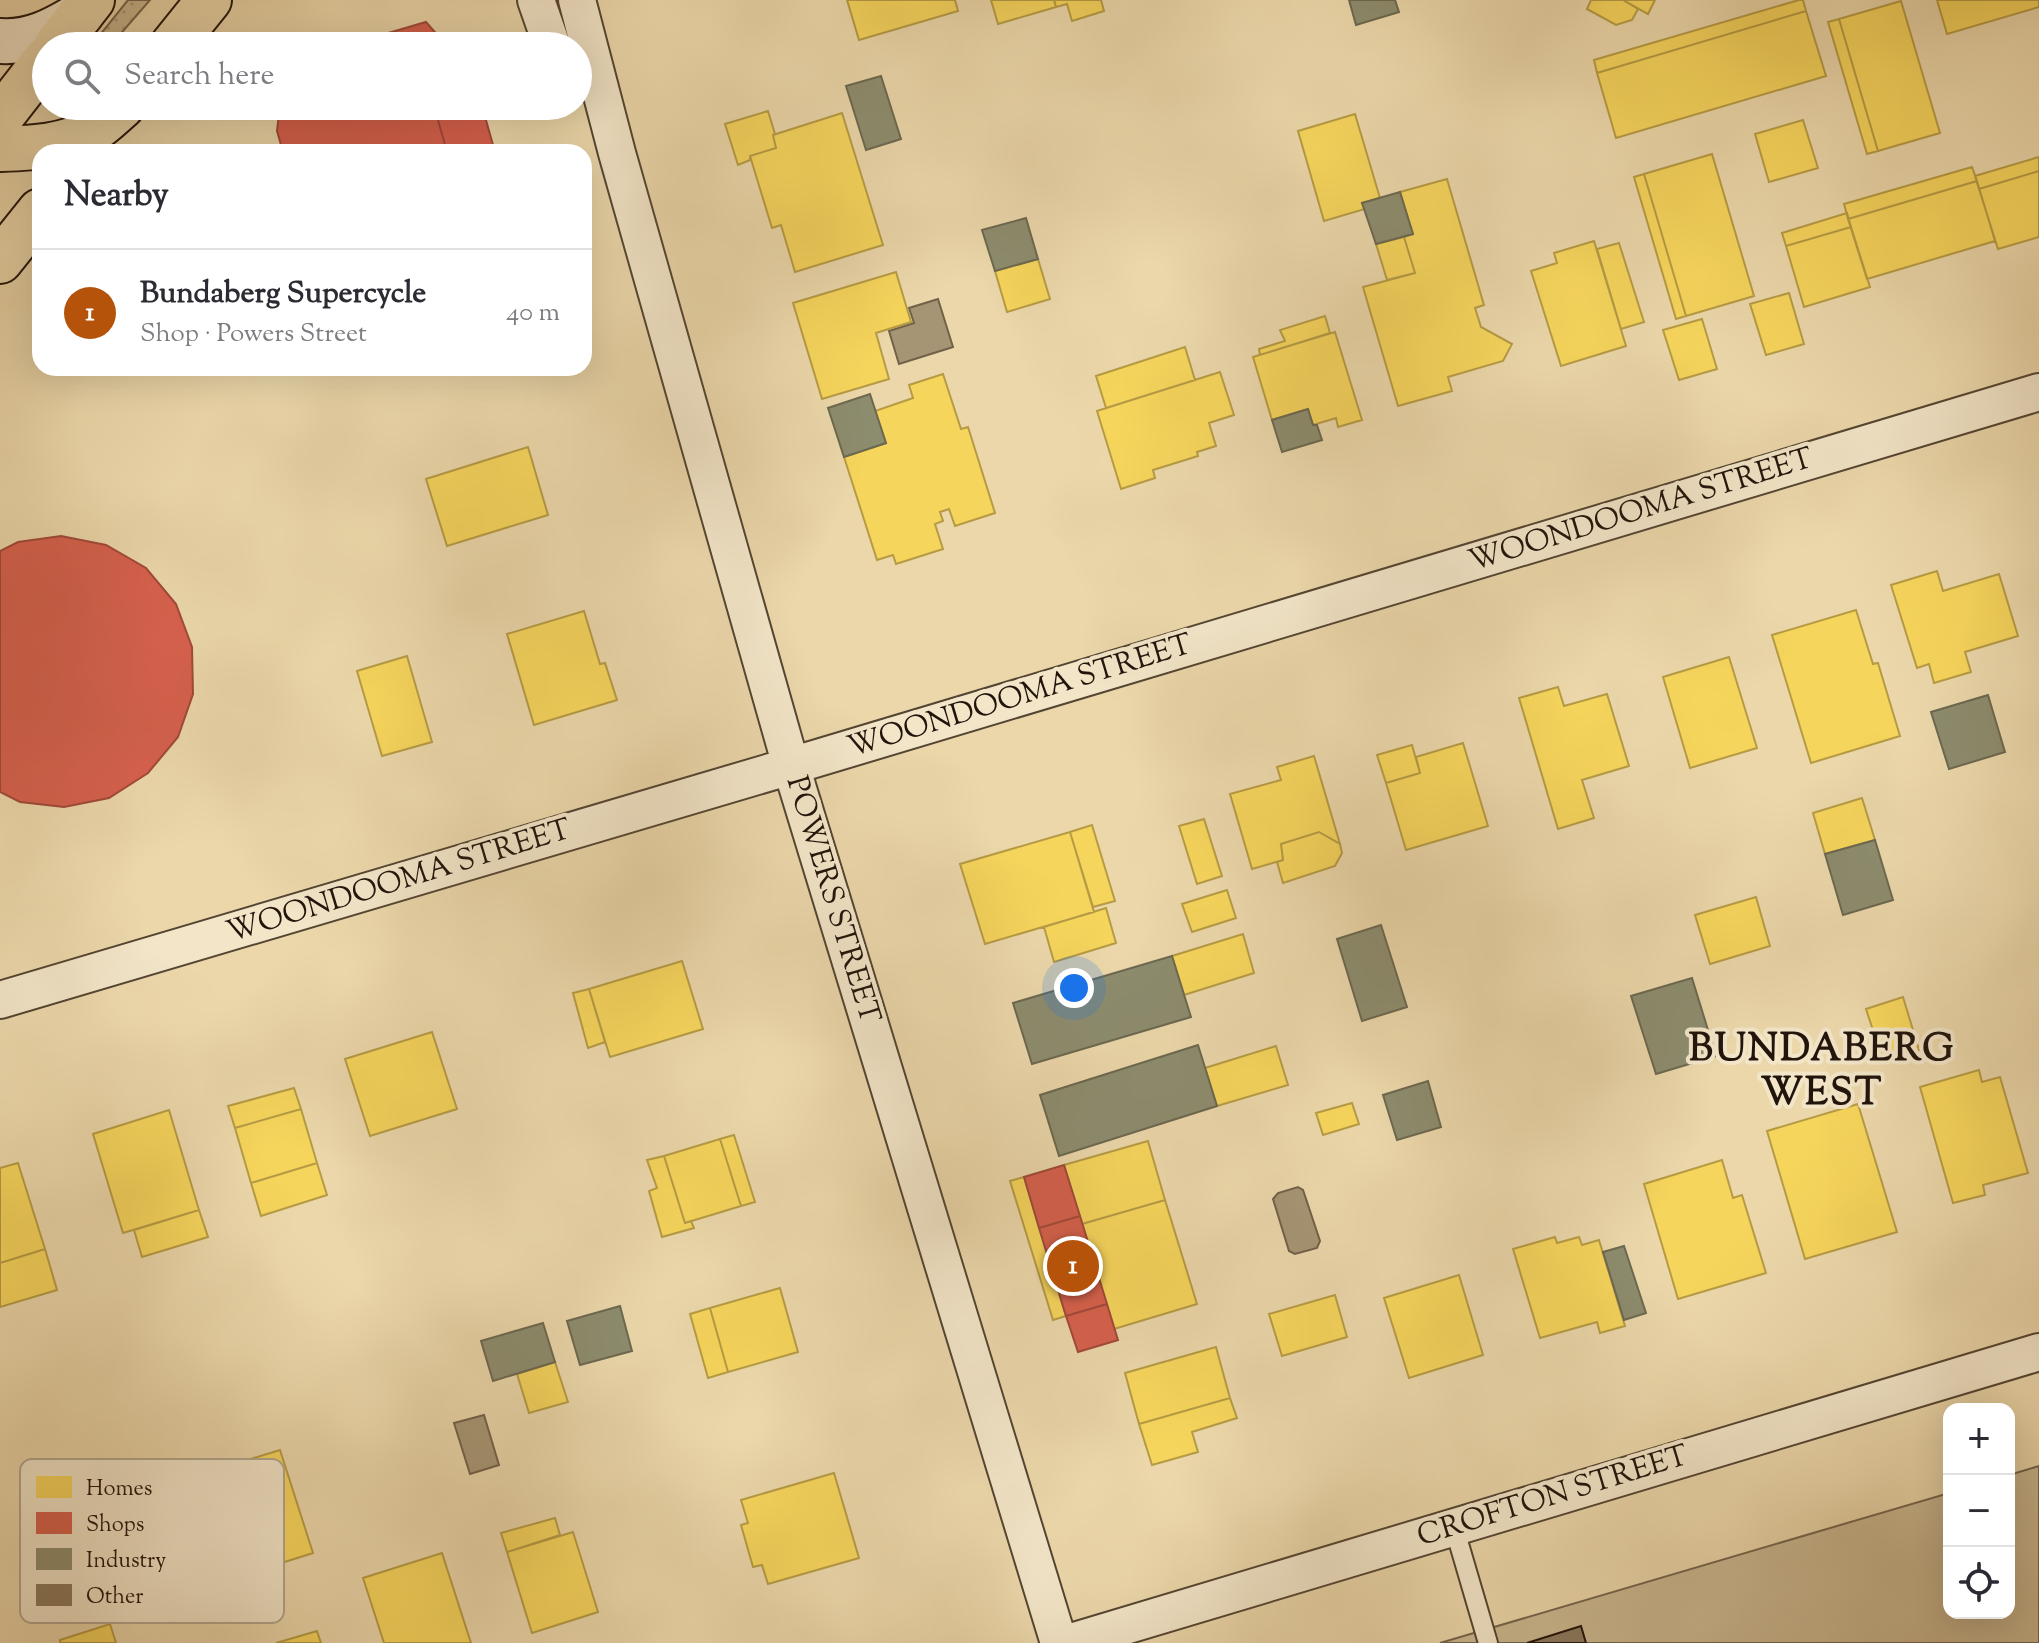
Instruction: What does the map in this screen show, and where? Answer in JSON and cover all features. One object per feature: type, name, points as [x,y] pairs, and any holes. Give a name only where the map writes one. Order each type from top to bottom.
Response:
[{"type":"highway","points":[[183,32],[209,0]]},
{"type":"highway","points":[[0,118],[32,77]]},
{"type":"highway","points":[[49,144],[68,141],[92,131],[106,120]]},
{"type":"highway","points":[[93,144],[112,120]]},
{"type":"highway","points":[[0,149],[32,146]]},
{"type":"highway","points":[[0,261],[32,221]]},
{"type":"street","points":[[536,0],[547,32]]},
{"type":"street","name":"POWERS STREET","points":[[577,0],[585,32]]},
{"type":"street","points":[[51,32],[76,20]]},
{"type":"street","points":[[0,41],[32,39]]},
{"type":"street","name":"POWERS STREET","points":[[592,57],[791,766],[1059,1643]]},
{"type":"street","name":"POWERS STREET","points":[[592,118],[617,153]]},
{"type":"street","name":"WOONDOOMA STREET","points":[[0,1000],[2039,392]]},
{"type":"street","name":"CROFTON STREET","points":[[1068,1643],[2039,1352]]},
{"type":"lane","points":[[1454,1527],[1488,1643]]},
{"type":"shaded area","points":[[128,0],[150,0],[122,32],[102,32]]},
{"type":"shaded area","points":[[938,299],[953,347],[899,364],[889,331],[914,323],[909,308]]},
{"type":"shaded area","points":[[1298,1187],[1303,1190],[1320,1241],[1317,1248],[1295,1254],[1289,1251],[1273,1199],[1278,1193]]},
{"type":"shaded area","points":[[484,1415],[499,1465],[470,1474],[454,1423]]},
{"type":"shaded area","points":[[2039,1466],[2039,1643],[1440,1643],[1943,1495],[1943,1619],[2015,1619],[2015,1473]]},
{"type":"building: Homes","points":[[847,0],[955,0],[958,11],[859,40]]},
{"type":"building: Homes","points":[[991,0],[1054,0],[1056,7],[998,24]]},
{"type":"building: Homes","points":[[1054,0],[1101,0],[1104,11],[1072,21],[1067,4],[1056,7]]},
{"type":"building: Homes","points":[[1591,0],[1623,0],[1638,9],[1632,20],[1616,25],[1587,9]]},
{"type":"building: Homes","points":[[1623,0],[1655,0],[1648,14]]},
{"type":"building: Homes","points":[[1803,0],[1806,11],[1597,73],[1594,60]]},
{"type":"building: Homes","points":[[1937,0],[2039,0],[2039,7],[1947,34]]},
{"type":"building: Homes","points":[[1901,1],[1940,133],[1878,151],[1839,19]]},
{"type":"building: Homes","points":[[1806,11],[1826,76],[1616,138],[1597,73]]},
{"type":"building: Homes","points":[[1839,19],[1878,151],[1867,154],[1828,22]]},
{"type":"building: Homes","points":[[768,111],[776,148],[750,156],[750,160],[738,165],[725,124]]},
{"type":"building: Homes","points":[[842,113],[883,245],[795,272],[781,225],[772,228],[750,156],[776,148],[773,135]]},
{"type":"building: Homes","points":[[1355,114],[1380,198],[1362,203],[1365,209],[1324,221],[1298,131]]},
{"type":"building: Homes","points":[[1803,120],[1818,168],[1769,182],[1755,134]]},
{"type":"building: Homes","points":[[1712,154],[1754,296],[1686,316],[1644,174]]},
{"type":"building: Homes","points":[[2039,157],[2039,171],[1979,189],[1975,176]]},
{"type":"building: Homes","points":[[1972,167],[1977,181],[1848,219],[1844,204]]},
{"type":"building: Homes","points":[[2039,171],[2039,237],[1998,249],[1979,189]]},
{"type":"building: Homes","points":[[1644,174],[1686,316],[1676,319],[1634,177]]},
{"type":"building: Homes","points":[[1447,179],[1484,305],[1475,308],[1481,327],[1512,344],[1503,361],[1448,377],[1452,391],[1398,406],[1363,287],[1415,273],[1404,237],[1413,234],[1400,192]]},
{"type":"building: Homes","points":[[1977,181],[1995,241],[1867,279],[1848,219]]},
{"type":"building: Homes","points":[[1847,213],[1851,227],[1786,246],[1782,233]]},
{"type":"building: Homes","points":[[1851,227],[1870,287],[1804,307],[1786,246]]},
{"type":"building: Homes","points":[[1404,237],[1415,273],[1387,280],[1376,244]]},
{"type":"building: Homes","points":[[1594,241],[1626,346],[1561,366],[1531,271],[1557,263],[1554,253]]},
{"type":"building: Homes","points":[[1619,243],[1644,322],[1621,329],[1597,249]]},
{"type":"building: Homes","points":[[1038,259],[1050,299],[1007,312],[995,271]]},
{"type":"building: Homes","points":[[896,272],[911,322],[876,333],[889,379],[822,399],[793,303]]},
{"type":"building: Homes","points":[[1789,293],[1804,344],[1766,355],[1750,304]]},
{"type":"building: Homes","points":[[1325,316],[1330,333],[1260,355],[1259,349],[1285,341],[1280,330]]},
{"type":"building: Homes","points":[[1702,319],[1717,369],[1679,380],[1663,330]]},
{"type":"building: Homes","points":[[1335,332],[1362,420],[1338,427],[1336,418],[1313,425],[1308,409],[1272,420],[1253,357]]},
{"type":"building: Homes","points":[[1185,347],[1195,380],[1106,408],[1096,376]]},
{"type":"building: Homes","points":[[1220,372],[1234,415],[1209,423],[1216,446],[1197,452],[1198,456],[1153,470],[1155,478],[1121,489],[1097,411]]},
{"type":"building: Homes","points":[[943,374],[961,429],[968,427],[995,513],[955,526],[949,509],[940,512],[943,521],[935,524],[943,549],[896,564],[893,555],[877,560],[844,457],[886,443],[875,411],[913,398],[909,385]]},
{"type":"building: Homes","points":[[528,447],[548,515],[447,546],[426,479]]},
{"type":"building: Homes","points":[[1937,571],[1943,591],[1999,574],[2018,636],[1965,652],[1971,672],[1934,683],[1929,664],[1917,668],[1891,585]]},
{"type":"building: Homes","points":[[1856,610],[1873,664],[1878,663],[1900,736],[1811,763],[1772,635]]},
{"type":"building: Homes","points":[[584,611],[600,664],[605,663],[617,700],[534,725],[507,634]]},
{"type":"building: Homes","points":[[407,656],[432,742],[382,756],[357,671]]},
{"type":"building: Homes","points":[[1729,657],[1757,748],[1690,768],[1663,677]]},
{"type":"building: Homes","points":[[1558,687],[1564,706],[1607,694],[1629,766],[1582,780],[1594,818],[1558,829],[1519,698]]},
{"type":"building: Homes","points":[[1463,743],[1488,826],[1406,850],[1386,783],[1420,773],[1416,757]]},
{"type":"building: Homes","points":[[1412,745],[1420,773],[1386,783],[1377,755]]},
{"type":"building: Homes","points":[[1314,756],[1340,844],[1319,832],[1281,844],[1283,860],[1252,869],[1230,794],[1281,780],[1277,767]]},
{"type":"building: Homes","points":[[1862,798],[1875,840],[1825,854],[1813,813]]},
{"type":"building: Homes","points":[[1204,819],[1222,876],[1197,884],[1179,826]]},
{"type":"building: Homes","points":[[1092,825],[1115,901],[1093,907],[1070,832]]},
{"type":"building: Homes","points":[[1070,832],[1094,912],[985,944],[960,864]]},
{"type":"building: Homes","points":[[1319,832],[1340,844],[1342,853],[1335,866],[1283,883],[1277,862],[1283,860],[1281,844]]},
{"type":"building: Homes","points":[[1227,890],[1236,918],[1192,932],[1182,904]]},
{"type":"building: Homes","points":[[1756,897],[1770,946],[1710,964],[1695,915]]},
{"type":"building: Homes","points":[[1106,908],[1116,943],[1054,962],[1044,927]]},
{"type":"building: Homes","points":[[1243,934],[1254,973],[1184,995],[1172,956]]},
{"type":"building: Homes","points":[[682,961],[703,1029],[610,1057],[589,989]]},
{"type":"building: Homes","points":[[589,989],[605,1042],[588,1048],[573,993]]},
{"type":"building: Homes","points":[[1903,997],[1919,1050],[1883,1061],[1866,1009]]},
{"type":"building: Homes","points":[[432,1032],[457,1109],[370,1136],[345,1059]]},
{"type":"building: Homes","points":[[1276,1046],[1288,1085],[1217,1106],[1205,1068]]},
{"type":"building: Homes","points":[[1979,1070],[1982,1082],[2000,1077],[2028,1173],[1983,1185],[1985,1195],[1953,1203],[1920,1087]]},
{"type":"building: Homes","points":[[294,1088],[301,1109],[235,1128],[228,1106]]},
{"type":"building: Homes","points":[[1352,1103],[1359,1124],[1323,1135],[1316,1113]]},
{"type":"building: Homes","points":[[1858,1104],[1897,1232],[1805,1259],[1767,1131]]},
{"type":"building: Homes","points":[[301,1109],[317,1163],[251,1183],[235,1128]]},
{"type":"building: Homes","points":[[169,1110],[199,1210],[123,1233],[93,1134]]},
{"type":"building: Homes","points":[[734,1135],[755,1202],[741,1206],[720,1139]]},
{"type":"building: Homes","points":[[720,1139],[741,1206],[685,1223],[664,1156]]},
{"type":"building: Homes","points":[[1148,1141],[1165,1200],[1082,1224],[1064,1165]]},
{"type":"building: Homes","points":[[664,1156],[685,1223],[691,1221],[694,1228],[662,1237],[649,1191],[657,1188],[647,1160]]},
{"type":"building: Homes","points":[[1722,1160],[1733,1198],[1742,1195],[1766,1273],[1678,1299],[1644,1184]]},
{"type":"building: Homes","points":[[18,1163],[45,1249],[0,1263],[0,1168]]},
{"type":"building: Homes","points":[[317,1163],[327,1195],[261,1216],[251,1183]]},
{"type":"building: Homes","points":[[1024,1177],[1066,1316],[1053,1320],[1010,1181]]},
{"type":"building: Homes","points":[[1165,1200],[1197,1304],[1114,1329],[1082,1224]]},
{"type":"building: Homes","points":[[199,1210],[208,1237],[142,1257],[134,1230]]},
{"type":"building: Homes","points":[[1555,1237],[1557,1243],[1579,1237],[1582,1245],[1599,1240],[1625,1326],[1600,1333],[1597,1322],[1540,1338],[1513,1249]]},
{"type":"building: Homes","points":[[45,1249],[57,1290],[0,1307],[0,1263]]},
{"type":"building: Homes","points":[[1459,1275],[1483,1355],[1409,1378],[1384,1298]]},
{"type":"building: Homes","points":[[780,1288],[798,1352],[728,1372],[710,1308]]},
{"type":"building: Homes","points":[[1335,1295],[1347,1337],[1282,1356],[1269,1314]]},
{"type":"building: Homes","points":[[710,1308],[728,1372],[708,1378],[690,1314]]},
{"type":"building: Homes","points":[[1216,1347],[1230,1398],[1139,1424],[1125,1373]]},
{"type":"building: Homes","points":[[555,1362],[568,1402],[529,1413],[517,1374]]},
{"type":"building: Homes","points":[[1230,1398],[1237,1418],[1192,1432],[1198,1452],[1152,1465],[1139,1424]]},
{"type":"building: Homes","points":[[280,1450],[283,1459],[251,1459]]},
{"type":"building: Homes","points":[[284,1462],[313,1553],[284,1562]]},
{"type":"building: Homes","points":[[834,1473],[859,1558],[768,1584],[762,1565],[753,1567],[741,1525],[748,1523],[741,1500]]},
{"type":"building: Homes","points":[[555,1518],[560,1535],[507,1552],[501,1533]]},
{"type":"building: Homes","points":[[573,1532],[598,1612],[532,1633],[507,1552]]},
{"type":"building: Homes","points":[[442,1553],[471,1643],[384,1643],[363,1578]]},
{"type":"building: Homes","points":[[110,1624],[116,1643],[60,1643],[60,1640]]},
{"type":"building: Homes","points":[[317,1631],[321,1643],[276,1643]]},
{"type":"building: Shops","points":[[426,22],[435,32],[392,32]]},
{"type":"building: Shops","points":[[278,120],[438,120],[445,144],[281,144],[277,131]]},
{"type":"building: Shops","points":[[438,120],[486,120],[493,144],[445,144]]},
{"type":"building: Shops","points":[[61,536],[106,545],[146,568],[176,604],[192,647],[193,694],[178,737],[148,773],[109,798],[64,807],[20,802],[0,792],[0,551],[18,542]]},
{"type":"building: Shops","points":[[1064,1165],[1080,1216],[1039,1228],[1024,1177]]},
{"type":"building: Shops","points":[[1080,1216],[1107,1304],[1066,1316],[1039,1228]]},
{"type":"building: Shops","points":[[1107,1304],[1118,1340],[1078,1352],[1066,1316]]},
{"type":"building: Industry","points":[[1349,0],[1395,0],[1399,12],[1356,25]]},
{"type":"building: Industry","points":[[881,76],[901,139],[866,150],[846,86]]},
{"type":"building: Industry","points":[[1400,192],[1413,234],[1376,244],[1362,203]]},
{"type":"building: Industry","points":[[1026,218],[1038,259],[995,271],[982,230]]},
{"type":"building: Industry","points":[[870,394],[886,443],[844,457],[828,408]]},
{"type":"building: Industry","points":[[1308,409],[1322,440],[1282,452],[1272,420]]},
{"type":"building: Industry","points":[[1988,695],[2005,752],[1949,769],[1931,712]]},
{"type":"building: Industry","points":[[1875,840],[1893,900],[1843,915],[1825,854]]},
{"type":"building: Industry","points":[[1381,925],[1407,1007],[1362,1021],[1337,939]]},
{"type":"building: Industry","points":[[1172,956],[1191,1017],[1032,1064],[1013,1003]]},
{"type":"building: Industry","points":[[1692,978],[1716,1056],[1656,1074],[1631,996]]},
{"type":"building: Industry","points":[[1198,1045],[1217,1106],[1059,1156],[1040,1095]]},
{"type":"building: Industry","points":[[1428,1081],[1441,1127],[1397,1140],[1383,1095]]},
{"type":"building: Industry","points":[[1624,1246],[1646,1313],[1624,1320],[1603,1252]]},
{"type":"building: Industry","points":[[620,1306],[632,1351],[580,1365],[567,1321]]},
{"type":"building: Industry","points":[[543,1323],[555,1362],[493,1381],[481,1341]]},
{"type":"building: Other","points":[[1581,1626],[1586,1643],[1527,1643]]},
{"type":"place","name":"Bundaberg Supercycle","points":[[1073,1266]]},
{"type":"district","name":"BUNDABERG WEST","points":[[1822,1073]]}]
